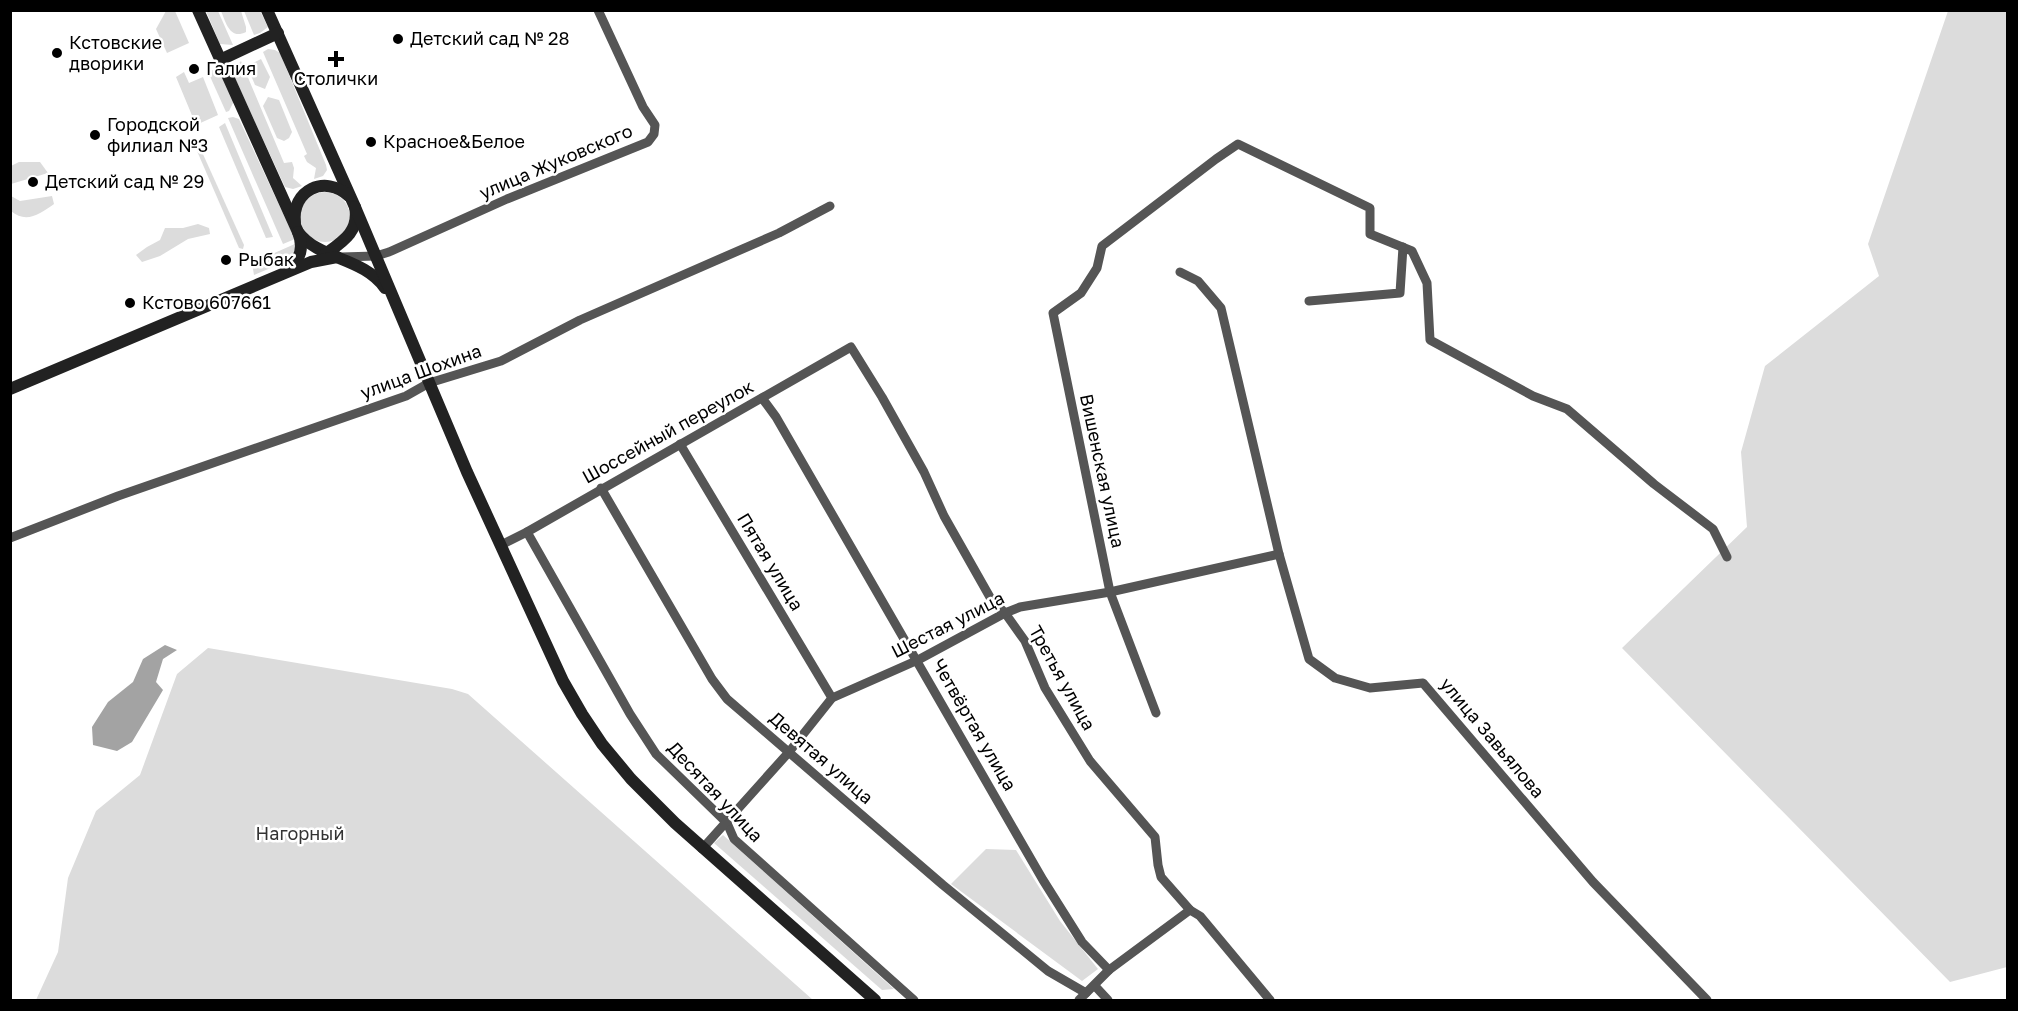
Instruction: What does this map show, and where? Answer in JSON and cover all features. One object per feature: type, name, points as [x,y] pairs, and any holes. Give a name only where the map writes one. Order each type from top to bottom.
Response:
[{"type":"main road","points":[[198,10],[302,244],[298,261],[277,276]]},
{"type":"main road","points":[[267,10],[376,256],[392,299],[467,472],[563,681],[582,714],[602,744],[631,779],[702,849],[875,1000]]},
{"type":"main road","points":[[220,60],[278,33]]},
{"type":"main road","points":[[10,389],[277,276],[333,255],[355,225],[353,204],[344,192],[334,187],[321,186],[301,197],[295,208],[297,229],[311,244],[333,255],[371,273],[392,299]]},
{"type":"main road","points":[[311,244],[324,248],[340,244]]},
{"type":"street","name":"улица Жуковского","points":[[333,255],[376,256],[507,199],[648,142],[654,134],[655,125],[643,107],[598,10]]},
{"type":"street","name":"Вишенская улица","points":[[1156,714],[1110,592],[1053,314],[1081,293],[1097,268],[1102,246],[1238,144],[1370,208],[1371,234],[1403,247]]},
{"type":"street","name":"улица Шохина","points":[[10,538],[118,496],[406,396],[429,383],[501,361],[580,320],[779,233],[830,206]]},
{"type":"street","points":[[1309,301],[1400,293],[1403,247],[1412,251],[1427,284],[1430,340],[1533,396],[1567,409],[1654,484],[1713,529],[1727,557]]},
{"type":"street","name":"улица Завьялова","points":[[1180,272],[1198,281],[1221,308],[1278,554],[1309,659],[1335,678],[1370,688],[1424,683],[1593,882],[1707,1000]]},
{"type":"street","name":"Шоссейный переулок","points":[[501,545],[851,346]]},
{"type":"street","name":"Третья улица","points":[[851,346],[924,472],[944,516],[991,599],[1005,613],[1025,641],[1045,688],[1090,761],[1155,837],[1161,877],[1190,910],[1200,916],[1270,1000]]},
{"type":"street","name":"Четвёртая улица","points":[[762,398],[776,417],[1049,889],[1082,942],[1109,970]]},
{"type":"street","name":"Пятая улица","points":[[680,444],[832,698]]},
{"type":"street","name":"Девятая улица","points":[[601,488],[712,679],[728,699],[942,885],[1048,972],[1086,993]]},
{"type":"street","name":"Десятая улица","points":[[527,532],[630,714],[656,754],[727,823],[734,839],[914,1000]]},
{"type":"street","name":"Шестая улица","points":[[702,849],[789,752],[832,698],[918,660],[1020,607],[1110,592],[1278,554]]},
{"type":"street","points":[[1079,1000],[1109,970],[1190,910]]},
{"type":"street","points":[[1095,986],[1108,1000]]},
{"type":"green space","points":[[166,11],[175,11],[189,43],[167,53],[156,29]]},
{"type":"green space","points":[[206,11],[218,11],[233,45],[220,44]]},
{"type":"green space","points":[[221,11],[241,11],[246,32],[236,34],[232,32]]},
{"type":"green space","points":[[244,11],[260,11],[268,27],[254,35]]},
{"type":"green space","points":[[1948,11],[2007,11],[2007,967],[1950,982],[1622,648],[1747,527],[1741,452],[1765,366],[1879,276],[1868,244]]},
{"type":"green space","points":[[268,49],[280,53],[326,165],[327,170],[323,176],[314,179],[316,168],[307,162],[304,156],[307,154],[263,52]]},
{"type":"green space","points":[[261,59],[270,77],[265,89],[255,85],[247,66]]},
{"type":"green space","points":[[241,61],[284,163],[292,162],[293,178],[302,186],[293,189],[285,187],[233,74]]},
{"type":"green space","points":[[219,68],[234,101],[229,111],[226,112],[208,72]]},
{"type":"green space","points":[[184,72],[189,83],[203,77],[218,115],[196,125],[176,77]]},
{"type":"green space","points":[[268,97],[279,100],[292,132],[284,141],[277,138],[263,106]]},
{"type":"green space","points":[[228,118],[239,119],[295,239],[283,244]]},
{"type":"green space","points":[[225,123],[273,237],[266,238],[219,127]]},
{"type":"green space","points":[[197,151],[202,152],[244,245],[243,249],[239,248]]},
{"type":"green space","points":[[19,162],[40,162],[48,173],[11,184],[11,166]]},
{"type":"green space","points":[[320,192],[330,192],[343,199],[350,212],[350,222],[343,235],[330,242],[320,242],[311,238],[304,231],[300,222],[300,212],[304,203],[311,196]]},
{"type":"green space","points":[[11,196],[20,201],[52,196],[54,204],[38,214],[22,217],[11,211]]},
{"type":"green space","points":[[198,224],[209,228],[210,234],[188,239],[160,256],[142,262],[136,255],[160,240],[165,228],[183,228]]},
{"type":"green space","points":[[297,243],[295,254],[289,263],[282,267],[280,264],[254,275],[252,263]]},
{"type":"green space","name":"Нагорный","points":[[208,648],[452,689],[468,694],[813,1000],[36,1000],[58,952],[68,878],[96,811],[140,775],[177,674]]},
{"type":"green space","points":[[723,835],[894,989],[882,990],[714,843]]},
{"type":"green space","points":[[986,849],[1016,850],[1060,921],[1098,969],[1082,981],[951,884]]},
{"type":"shaded area","points":[[165,645],[177,650],[163,659],[156,682],[163,690],[132,742],[117,751],[93,745],[92,727],[108,702],[133,682],[143,659]]},
{"type":"place","name":"Детский сад № 28","points":[[398,39]]},
{"type":"place","name":"Кстовские дворики","points":[[57,53]]},
{"type":"place","name":"Столички","points":[[336,59]]},
{"type":"place","name":"Галия","points":[[194,69]]},
{"type":"place","name":"Городской филиал №3","points":[[95,135]]},
{"type":"place","name":"Красное&Белое","points":[[371,142]]},
{"type":"place","name":"Детский сад № 29","points":[[33,182]]},
{"type":"place","name":"Рыбак","points":[[226,260]]},
{"type":"place","name":"Кстово 607661","points":[[130,303]]}]
